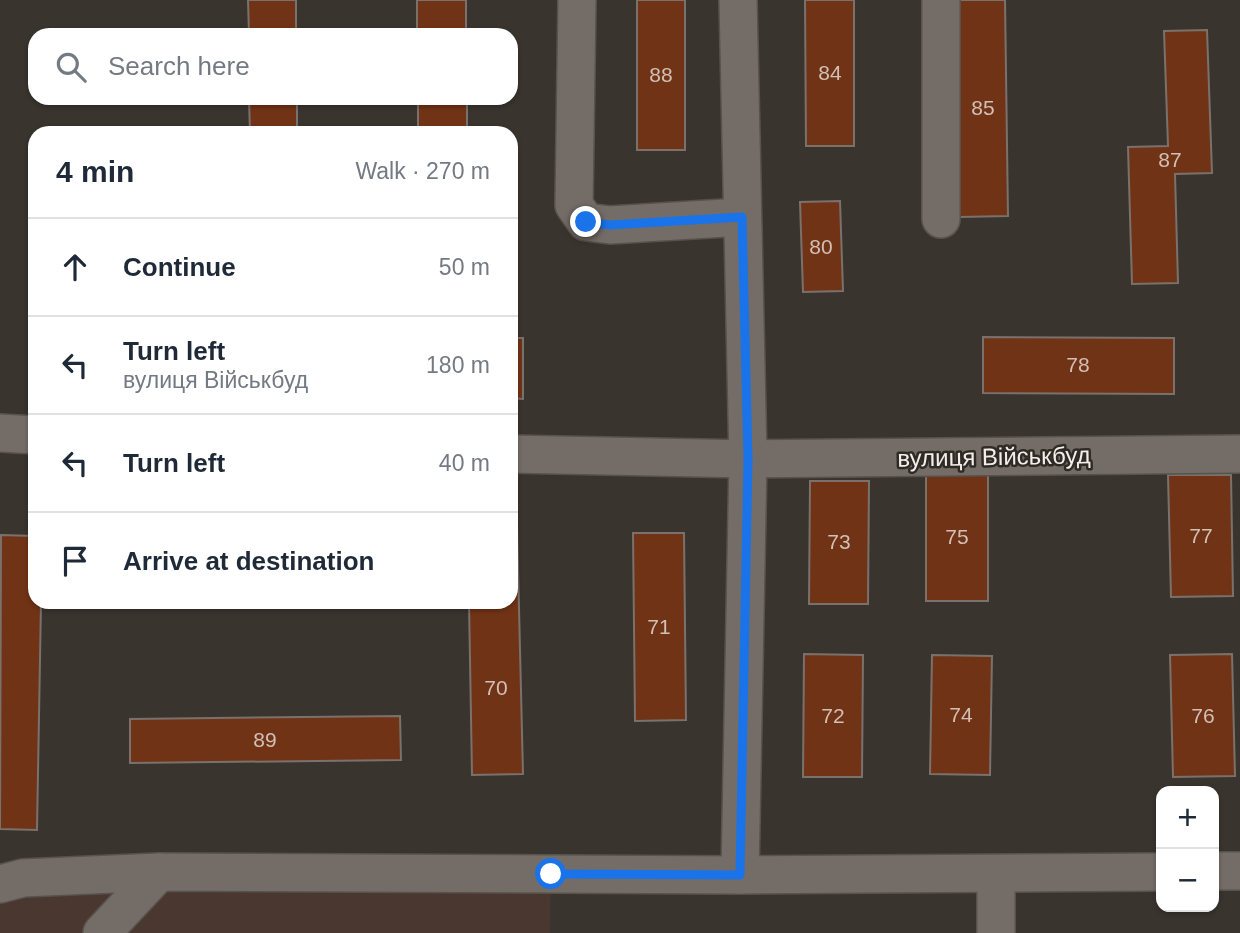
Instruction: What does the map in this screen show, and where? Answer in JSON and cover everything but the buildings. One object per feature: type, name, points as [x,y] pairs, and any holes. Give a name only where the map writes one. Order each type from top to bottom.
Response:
[{"type":"street","points":[[576,0],[574,205],[586,222],[610,225],[742,217]]},
{"type":"street","points":[[738,0],[748,459],[740,875]]},
{"type":"street","points":[[940,0],[941,219]]},
{"type":"street","points":[[0,433],[28,435]]},
{"type":"street","name":"вулиця Військбуд","points":[[518,454],[748,459],[1240,454]]},
{"type":"street","points":[[1219,871],[1240,871]]},
{"type":"street","points":[[102,933],[159,872]]},
{"type":"street","points":[[0,884],[23,878],[159,872],[740,875],[1156,872]]},
{"type":"street","points":[[996,874],[996,933]]},
{"type":"shaded area","points":[[551,874],[550,933],[0,933],[0,884]]},
{"type":"route","points":[[551,874],[740,875],[748,459],[742,217],[610,225],[586,222]]}]
